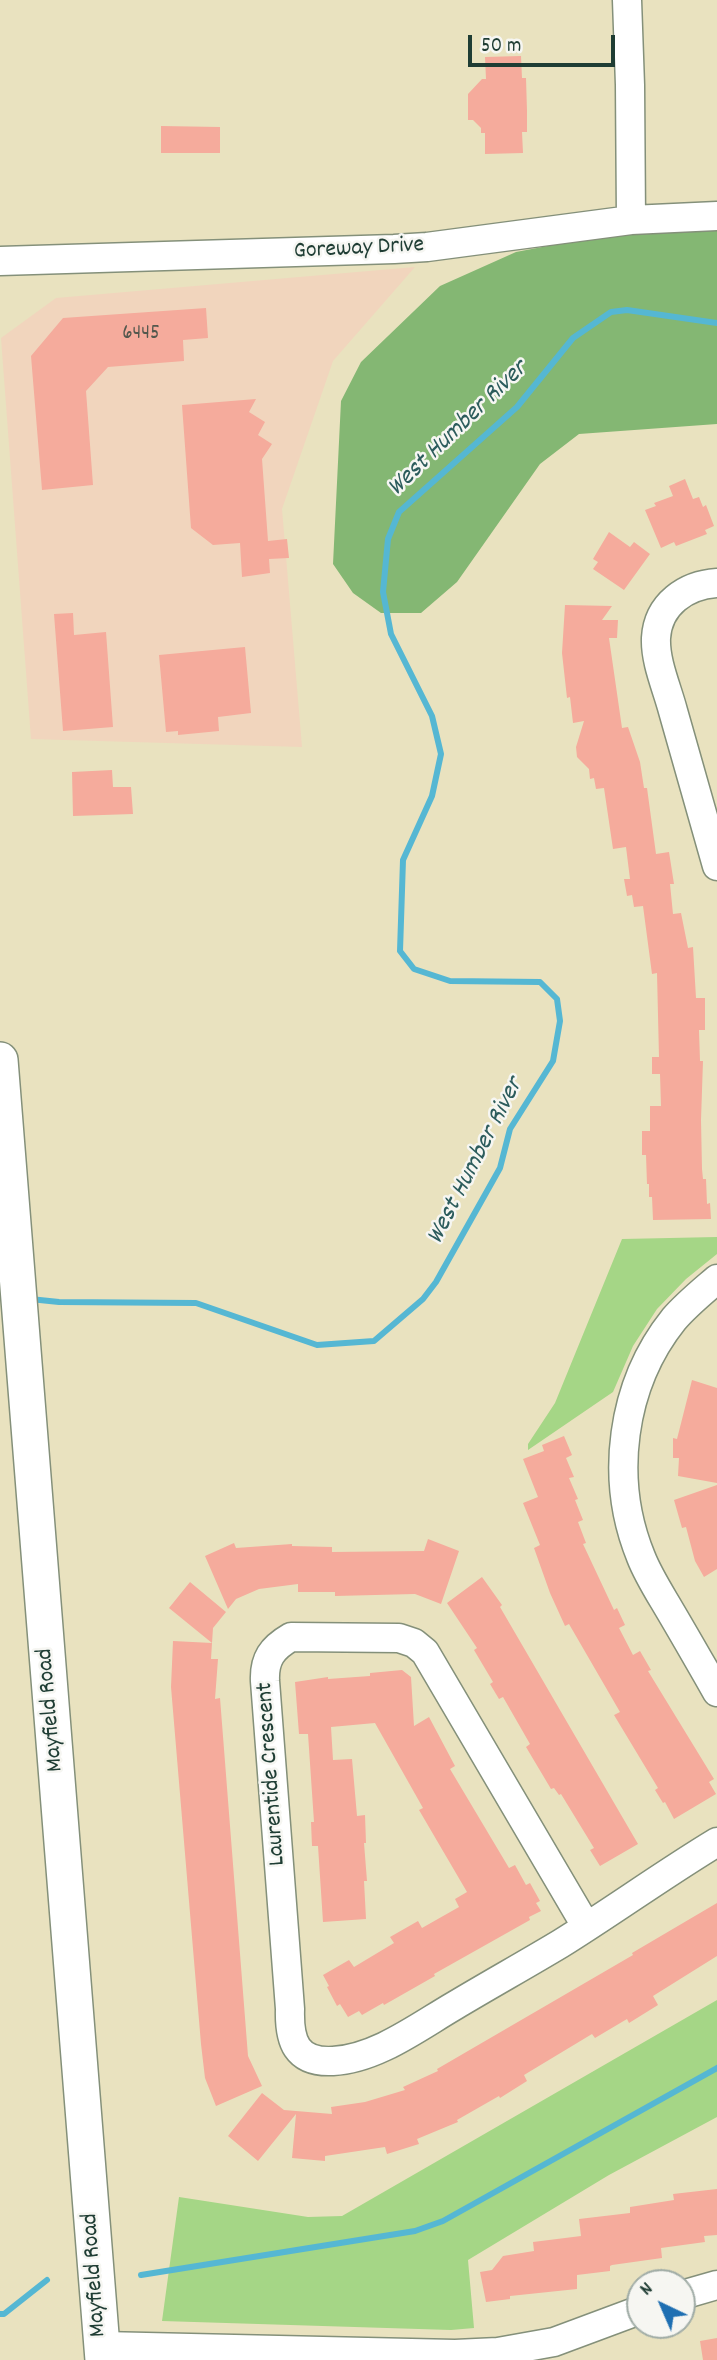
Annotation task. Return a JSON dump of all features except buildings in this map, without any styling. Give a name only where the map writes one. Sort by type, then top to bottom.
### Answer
[{"type":"main road","name":"Mayfield Road","points":[[0,1060],[102,2353]]},
{"type":"street","points":[[627,0],[631,85],[631,220]]},
{"type":"street","name":"Goreway Drive","points":[[0,261],[427,247],[631,220],[717,216]]},
{"type":"street","points":[[717,583],[695,585],[681,593],[663,612],[656,639],[662,672],[717,866]]},
{"type":"street","points":[[717,1279],[674,1320],[648,1360],[637,1383],[626,1425],[624,1461],[627,1510],[642,1560],[717,1692]]},
{"type":"street","name":"Laurentide Crescent","points":[[586,1926],[425,1652],[414,1643],[399,1637],[291,1637],[280,1643],[270,1654],[265,1665],[265,1681],[290,2009],[289,2031],[295,2045],[305,2056],[333,2061],[375,2050],[537,1957],[586,1926],[717,1842]]},
{"type":"street","points":[[696,2291],[717,2285]]},
{"type":"street","points":[[102,2353],[498,2352],[554,2342],[626,2315]]},
{"type":"shaded area","points":[[415,267],[333,361],[282,509],[302,747],[31,739],[1,338],[56,298]]},
{"type":"green space","points":[[717,231],[717,424],[579,434],[540,464],[457,582],[421,613],[381,613],[353,593],[333,564],[341,401],[361,362],[440,286],[516,252],[600,236]]},
{"type":"green space","points":[[717,1237],[717,1254],[686,1279],[657,1309],[633,1346],[613,1392],[528,1450],[528,1444],[555,1403],[622,1239]]},
{"type":"green space","points":[[717,2000],[717,2117],[609,2175],[468,2260],[474,2328],[451,2330],[162,2321],[179,2197],[308,2217],[342,2216]]},
{"type":"waterway","name":"West Humber River","points":[[30,1299],[59,1302],[196,1303],[317,1345],[374,1341],[423,1299],[436,1282],[500,1168],[510,1129],[553,1061],[560,1021],[557,999],[540,982],[450,981],[414,969],[400,951],[403,860],[432,796],[441,754],[432,716],[391,634],[383,592],[388,539],[399,512],[517,407],[573,338],[611,312],[627,310],[717,323]]},
{"type":"waterway","points":[[141,2275],[415,2231],[443,2221],[717,2068]]},
{"type":"waterway","points":[[0,2314],[4,2314],[47,2280]]}]
